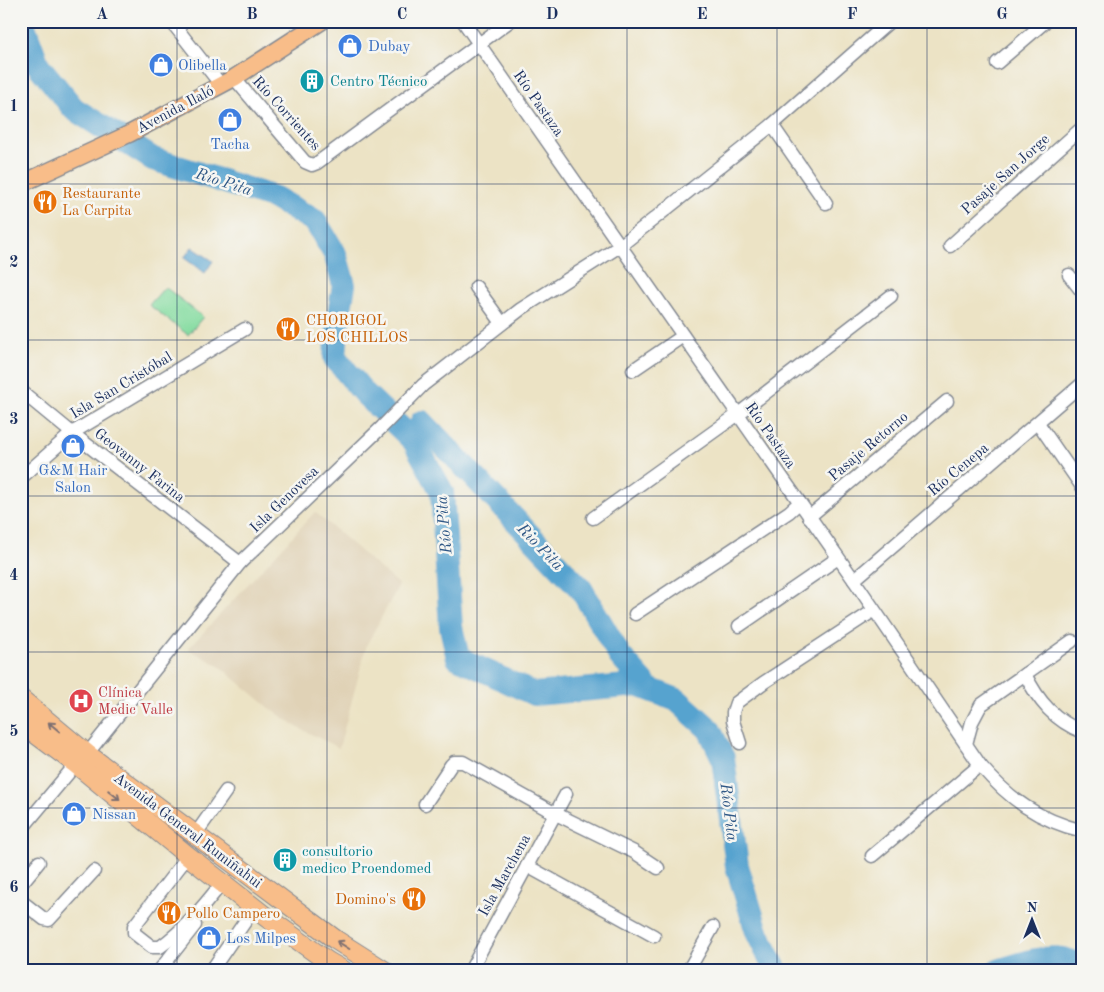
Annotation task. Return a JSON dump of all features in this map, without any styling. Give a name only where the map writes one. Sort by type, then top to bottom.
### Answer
[{"type":"highway","name":"Avenida General Rumiñahui","points":[[21,699],[82,759],[188,856],[327,961],[342,970]]},
{"type":"highway","name":"Avenida General Rumiñahui","points":[[21,723],[82,759],[195,835],[336,940],[385,971]]},
{"type":"main road","name":"Avenida Ilaló","points":[[21,184],[128,134],[228,82],[322,21]]},
{"type":"street","points":[[171,21],[228,82]]},
{"type":"street","name":"Río Pastaza","points":[[463,21],[854,580],[873,611],[980,765],[1018,803],[1042,817],[1083,831]]},
{"type":"street","name":"Río Corrientes","points":[[228,82],[305,162],[312,165],[510,21]]},
{"type":"street","name":"Isla Genovesa","points":[[21,830],[82,759],[240,563],[382,427],[423,384],[521,309],[620,246],[772,125],[890,21]]},
{"type":"street","points":[[996,63],[1046,21]]},
{"type":"street","points":[[772,125],[826,203]]},
{"type":"street","name":"Pasaje San Jorge","points":[[950,246],[1083,127]]},
{"type":"street","points":[[1069,275],[1083,293]]},
{"type":"street","points":[[476,286],[502,324]]},
{"type":"street","points":[[593,518],[737,414],[891,296]]},
{"type":"street","name":"Isla San Cristóbal","points":[[21,478],[72,433],[244,329]]},
{"type":"street","points":[[633,370],[683,336]]},
{"type":"street","name":"Río Cenepa","points":[[854,580],[1083,383]]},
{"type":"street","name":"Geovanny Farina","points":[[21,391],[72,433],[240,563]]},
{"type":"street","name":"Pasaje Retorno","points":[[809,517],[947,401]]},
{"type":"street","points":[[1038,423],[1083,488]]},
{"type":"street","points":[[635,614],[789,512],[799,503]]},
{"type":"street","points":[[739,626],[838,558]]},
{"type":"street","points":[[740,742],[733,722],[733,712],[736,703],[873,611]]},
{"type":"street","points":[[966,744],[972,722],[981,705],[1012,681],[1072,641]]},
{"type":"street","points":[[1025,674],[1031,687],[1047,709],[1069,726],[1083,732]]},
{"type":"street","points":[[425,804],[451,765],[454,762],[460,761],[556,814],[634,852],[658,868]]},
{"type":"street","points":[[872,856],[980,765]]},
{"type":"street","points":[[195,835],[226,792]]},
{"type":"street","name":"Isla Marchena","points":[[470,971],[566,794]]},
{"type":"street","points":[[188,856],[134,926],[134,933],[152,947],[160,947],[183,928],[224,884]]},
{"type":"street","points":[[21,884],[39,862]]},
{"type":"street","points":[[527,866],[654,936]]},
{"type":"street","points":[[21,901],[44,919],[49,920],[94,871]]},
{"type":"street","points":[[159,971],[218,897],[224,884]]},
{"type":"street","points":[[211,971],[255,907]]},
{"type":"street","points":[[688,971],[712,927]]},
{"type":"shaded area","points":[[315,512],[399,585],[367,644],[339,748],[297,727],[271,709],[218,665],[188,649]]},
{"type":"green space","points":[[165,287],[203,317],[188,335],[149,305]]},
{"type":"water","points":[[192,247],[213,261],[205,273],[184,258]]},
{"type":"waterway","name":"Río Pita","points":[[22,21],[38,65],[74,109],[153,159],[275,198],[315,221],[335,254],[344,285],[337,326],[335,358],[364,393],[414,441],[442,492],[451,627],[458,658],[534,694],[638,685],[677,700],[709,729],[723,758],[737,866],[757,932],[776,971]]},
{"type":"waterway","name":"Rio Pita","points":[[422,422],[581,589],[620,656],[644,683]]},
{"type":"waterway","name":"Río Pita","points":[[998,971],[1030,961],[1053,958],[1064,959],[1083,969]]},
{"type":"place","name":"Dubay","points":[[350,46]]},
{"type":"place","name":"Olibella","points":[[161,65]]},
{"type":"place","name":"Centro Técnico","points":[[312,81]]},
{"type":"place","name":"Tacha","points":[[230,120]]},
{"type":"place","name":"Restaurante La Carpita","points":[[45,202]]},
{"type":"place","name":"CHORIGOL LOS CHILLOS","points":[[288,329]]},
{"type":"place","name":"G&M Hair Salon","points":[[73,446]]},
{"type":"place","name":"Clínica Medic Valle","points":[[81,701]]},
{"type":"place","name":"Nissan","points":[[74,814]]},
{"type":"place","name":"consultorio medico Proendomed","points":[[285,860]]},
{"type":"place","name":"Domino's","points":[[414,899]]},
{"type":"place","name":"Pollo Campero","points":[[169,913]]},
{"type":"place","name":"Los Milpes","points":[[209,938]]}]
